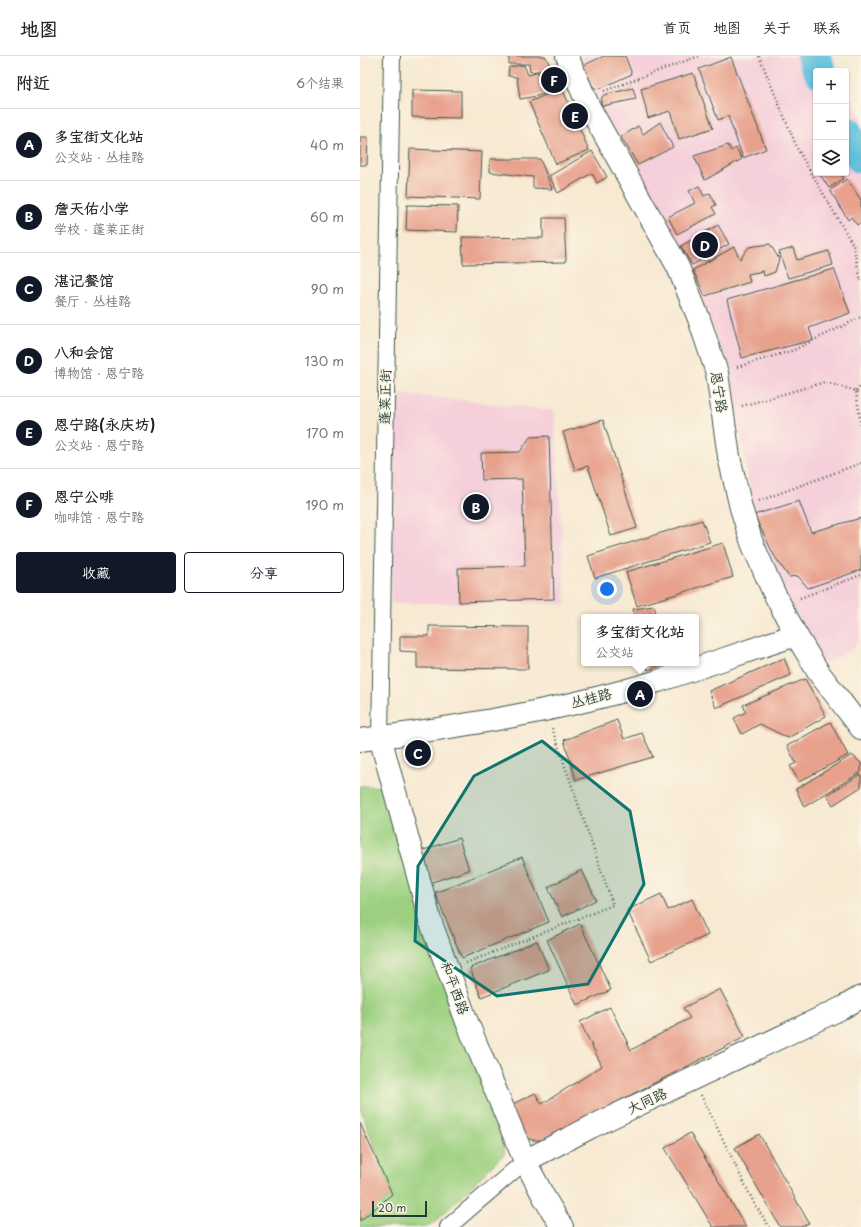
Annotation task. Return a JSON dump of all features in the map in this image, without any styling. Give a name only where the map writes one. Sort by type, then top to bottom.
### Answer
[{"type":"street","name":"蓬莱正街","points":[[370,738],[392,56]]},
{"type":"street","name":"恩宁路","points":[[567,56],[585,98],[678,267],[699,319],[717,373],[729,456],[741,508],[752,543],[780,605],[796,634],[819,673],[861,728]]},
{"type":"street","name":"丛桂路","points":[[360,748],[370,738],[514,716],[654,682],[796,634]]},
{"type":"street","name":"和平西路","points":[[370,738],[430,920],[467,1022],[525,1161],[562,1227]]},
{"type":"street","name":"大同路","points":[[448,1227],[525,1161],[591,1127],[842,1008],[861,997]]},
{"type":"path","points":[[585,98],[699,56]]},
{"type":"path","points":[[759,56],[798,150],[853,245],[861,281]]},
{"type":"path","points":[[717,373],[794,350],[861,317]]},
{"type":"path","points":[[722,412],[825,382],[856,391]]},
{"type":"path","points":[[856,391],[861,386]]},
{"type":"path","points":[[856,391],[861,425]]},
{"type":"path","points":[[741,508],[861,463]]},
{"type":"path","points":[[780,605],[861,575]]},
{"type":"path","points":[[448,970],[613,905],[545,709]]},
{"type":"path","points":[[692,1079],[754,1203],[769,1227]]},
{"type":"highlighted area","points":[[542,741],[630,811],[644,884],[588,984],[497,996],[415,941],[418,866],[474,776]]},
{"type":"shaded area","points":[[574,56],[832,56],[837,68],[813,68],[813,176],[849,176],[849,94],[861,117],[861,633],[854,648],[823,665],[772,567],[755,518],[730,377],[714,330],[683,258],[650,192],[594,103]]},
{"type":"shaded area","points":[[394,393],[554,410],[566,604],[391,603]]},
{"type":"green space","points":[[360,786],[387,787],[479,1077],[496,1120],[505,1153],[436,1221],[427,1227],[360,1227],[360,1221],[392,1194],[360,1107],[360,925],[362,924],[360,919]]},
{"type":"building","points":[[509,56],[545,56],[552,69],[530,72],[529,64],[509,64]]},
{"type":"building","points":[[604,56],[625,56],[632,74],[596,89],[587,81],[580,67]]},
{"type":"building","points":[[731,57],[766,149],[743,158],[728,116],[718,120],[699,69]]},
{"type":"building","points":[[524,65],[528,75],[554,69],[562,88],[537,96],[520,99],[517,77],[508,76],[509,67]]},
{"type":"building","points":[[693,73],[713,128],[679,139],[670,111],[648,118],[641,89]]},
{"type":"building","points":[[562,88],[589,150],[556,164],[529,102]]},
{"type":"building","points":[[633,88],[636,99],[602,106],[601,101],[604,95]]},
{"type":"building","points":[[412,90],[461,91],[461,118],[412,117]]},
{"type":"building","points":[[660,122],[673,147],[638,165],[621,137],[638,126],[643,134]]},
{"type":"building","points":[[360,137],[368,137],[367,165],[360,165]]},
{"type":"building","points":[[728,145],[731,151],[736,148],[742,159],[705,180],[694,156]]},
{"type":"building","points":[[410,149],[482,152],[480,199],[408,196]]},
{"type":"building","points":[[592,151],[607,177],[597,183],[592,173],[558,193],[549,176]]},
{"type":"building","points":[[490,159],[540,159],[552,189],[533,188],[533,177],[490,172]]},
{"type":"building","points":[[821,176],[842,176],[844,178],[829,188]]},
{"type":"building","points":[[847,179],[861,200],[861,222],[857,225],[851,217],[848,220],[830,190]]},
{"type":"building","points":[[699,186],[704,196],[710,193],[716,205],[712,207],[716,214],[677,234],[668,217],[695,203],[689,191]]},
{"type":"building","points":[[407,205],[458,206],[457,232],[406,230]]},
{"type":"building","points":[[543,218],[564,218],[566,262],[463,264],[462,237],[543,238]]},
{"type":"building","points":[[718,225],[729,244],[692,265],[681,246]]},
{"type":"building","points":[[770,244],[779,259],[775,272],[764,276],[763,271],[748,274],[750,282],[705,296],[693,270],[734,247],[740,259],[749,247]]},
{"type":"building","points":[[793,248],[797,260],[829,251],[833,265],[788,278],[779,252]]},
{"type":"building","points":[[834,269],[850,313],[809,328],[813,340],[742,358],[727,300]]},
{"type":"building","points":[[603,420],[637,528],[611,536],[588,466],[575,470],[563,432]]},
{"type":"building","points":[[549,436],[554,599],[459,602],[458,568],[525,566],[522,479],[482,480],[481,453],[520,452],[530,437]]},
{"type":"building","points":[[799,501],[811,532],[861,518],[861,570],[808,588],[798,576],[789,577],[775,557],[754,515]]},
{"type":"building","points":[[702,520],[710,542],[595,578],[588,556]]},
{"type":"building","points":[[723,543],[733,577],[637,606],[626,572]]},
{"type":"building","points":[[654,606],[656,614],[634,614],[633,609]]},
{"type":"building","points":[[429,626],[528,627],[528,669],[417,668],[417,652],[400,651],[400,636],[429,636]]},
{"type":"building","points":[[784,658],[791,675],[716,708],[709,691]]},
{"type":"building","points":[[647,666],[659,666],[648,670]]},
{"type":"building","points":[[805,679],[826,716],[788,738],[760,724],[742,734],[734,718],[746,712],[743,705]]},
{"type":"building","points":[[617,720],[624,739],[642,733],[653,757],[576,780],[564,740]]},
{"type":"building","points":[[830,722],[848,755],[799,782],[790,766],[796,763],[787,746]]},
{"type":"building","points":[[852,755],[861,763],[861,772],[804,807],[796,789]]},
{"type":"building","points":[[861,774],[861,787],[833,805],[827,795]]},
{"type":"building","points":[[459,838],[469,870],[429,883],[418,852]]},
{"type":"building","points":[[522,857],[549,922],[462,958],[435,893]]},
{"type":"building","points":[[582,870],[596,900],[562,917],[548,887]]},
{"type":"building","points":[[661,894],[668,910],[692,899],[708,935],[651,961],[627,910]]},
{"type":"building","points":[[580,924],[611,990],[577,1005],[547,940]]},
{"type":"building","points":[[537,941],[549,970],[481,997],[470,968]]},
{"type":"building","points":[[720,989],[745,1037],[542,1140],[532,1140],[523,1135],[509,1106],[535,1093],[542,1104],[602,1066],[580,1022],[610,1007],[631,1050],[690,1018],[683,1008]]},
{"type":"building","points":[[360,1123],[392,1194],[360,1221]]},
{"type":"building","points":[[690,1133],[746,1227],[713,1227],[665,1148]]},
{"type":"building","points":[[759,1134],[809,1223],[801,1227],[780,1227],[735,1148]]},
{"type":"waterway","points":[[813,56],[819,68]]},
{"type":"waterway","points":[[849,138],[861,157]]},
{"type":"place","name":"恩宁公啡","points":[[554,80]]},
{"type":"place","name":"恩宁路(永庆坊)","points":[[575,116]]},
{"type":"place","name":"八和会馆","points":[[705,245]]},
{"type":"place","name":"詹天佑小学","points":[[476,507]]},
{"type":"place","name":"多宝街文化站","points":[[640,694]]},
{"type":"place","name":"湛记餐馆","points":[[418,753]]}]
